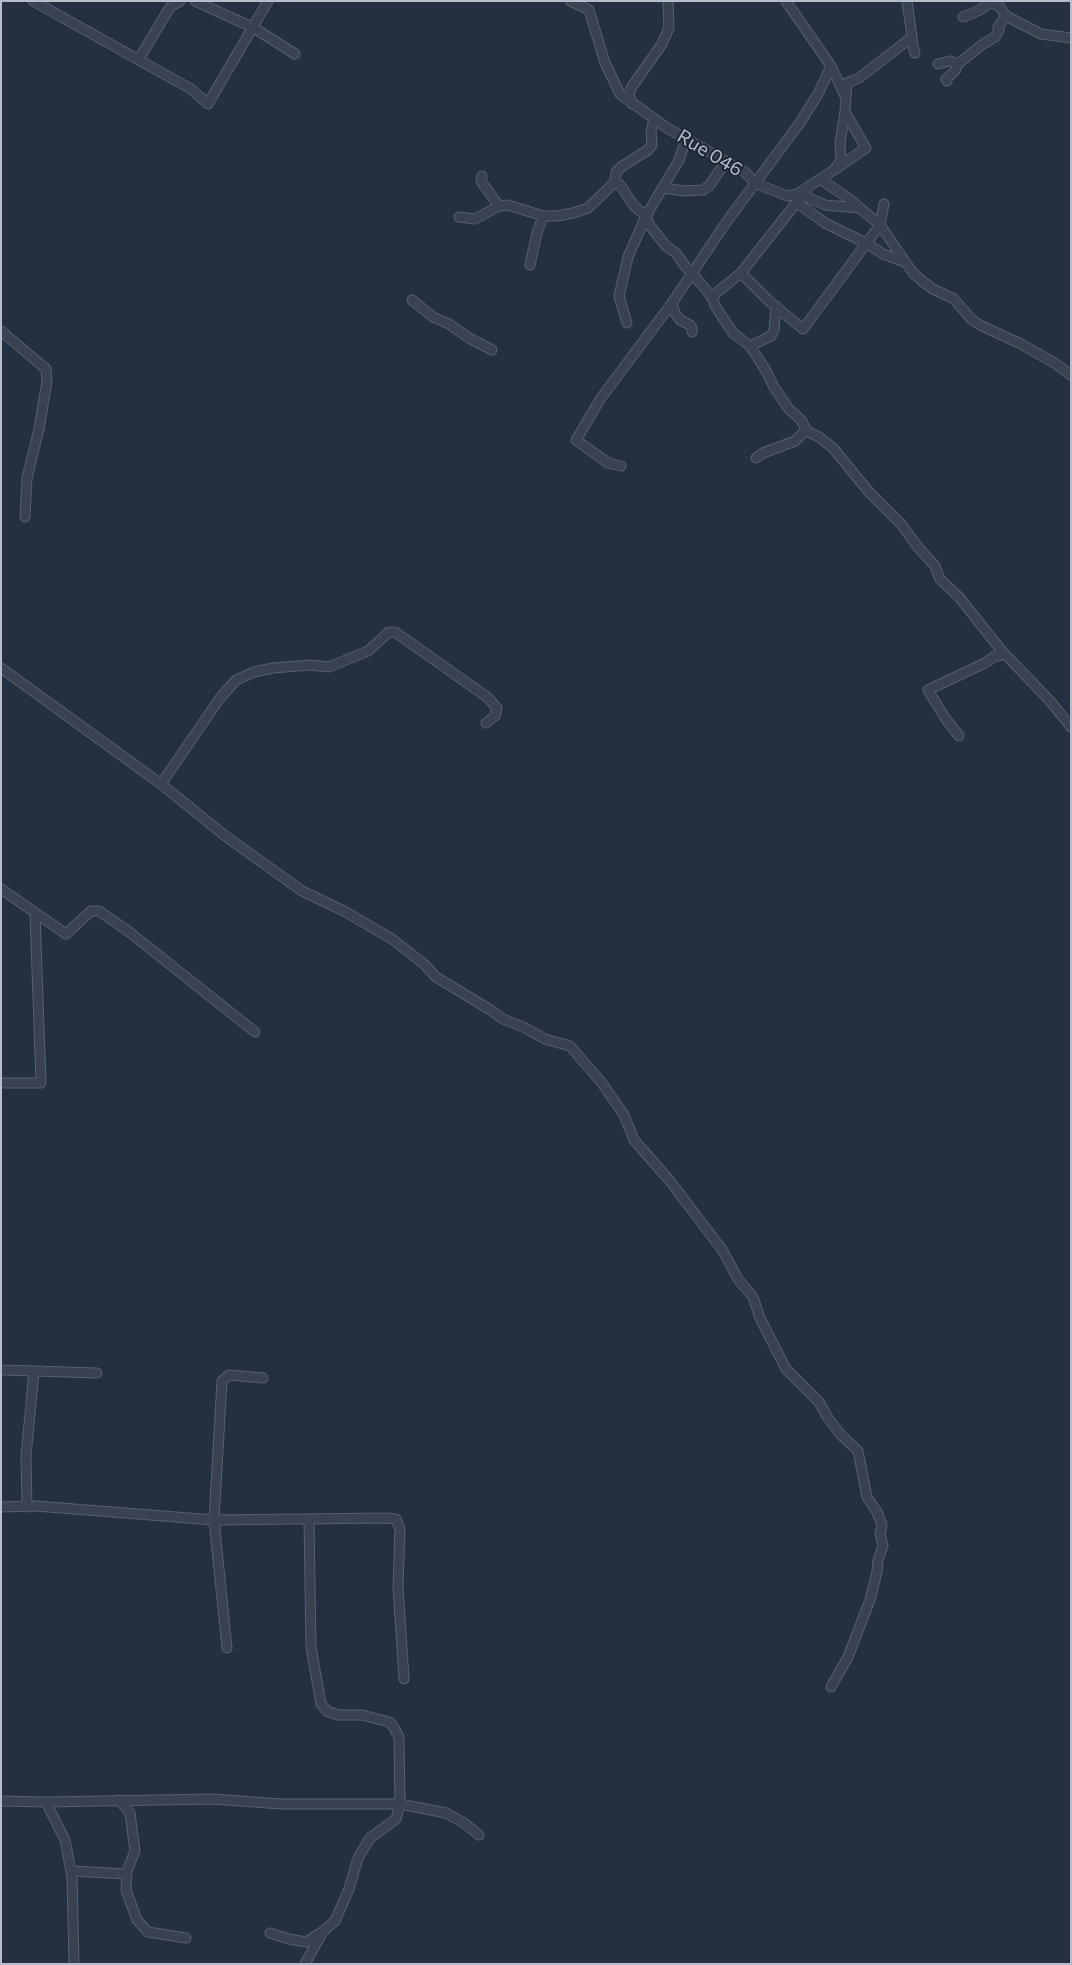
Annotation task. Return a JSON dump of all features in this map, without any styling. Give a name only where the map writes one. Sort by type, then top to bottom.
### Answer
[{"type":"street","points":[[33,1],[191,89],[208,104],[268,1]]},
{"type":"street","points":[[139,59],[170,7],[180,1]]},
{"type":"street","points":[[195,1],[254,28],[296,54]]},
{"type":"street","name":"Rue 046","points":[[570,1],[589,10],[605,63],[620,94],[654,120],[746,172],[755,183],[787,196],[797,194],[866,148],[845,111]]},
{"type":"street","points":[[632,104],[629,95],[631,88],[662,44],[669,28],[668,1]]},
{"type":"street","points":[[786,1],[831,66],[845,96]]},
{"type":"street","points":[[834,170],[840,161],[846,83],[859,78],[912,48],[907,1]]},
{"type":"street","points":[[963,17],[980,10],[991,2],[1000,7],[1006,16],[1041,34],[1071,38]]},
{"type":"street","points":[[947,81],[946,79],[955,71],[958,64],[995,37],[999,30],[998,27],[1006,16]]},
{"type":"street","points":[[938,64],[950,61],[958,64]]},
{"type":"street","points":[[622,466],[608,464],[576,440],[601,398],[672,303],[725,224],[799,124],[818,94],[831,66]]},
{"type":"street","points":[[459,217],[476,219],[499,206],[508,205],[543,216],[557,216],[579,212],[588,208],[615,182],[616,172],[621,167],[640,156],[652,145],[651,131],[654,120]]},
{"type":"street","points":[[627,323],[619,296],[628,257],[646,216],[679,160],[686,139]]},
{"type":"street","points":[[664,188],[684,191],[703,190],[728,162]]},
{"type":"street","points":[[482,176],[481,181],[499,206]]},
{"type":"street","points":[[820,179],[880,225],[921,280],[933,289],[954,299],[971,319],[1020,344],[1071,374]]},
{"type":"street","points":[[615,182],[620,185],[634,206],[646,216],[666,246],[676,253],[711,297],[733,333],[750,346],[778,394],[808,431],[833,448],[869,492],[901,524],[935,566],[940,578],[1003,652],[1051,702],[1071,727]]},
{"type":"street","points":[[711,297],[741,274],[810,185]]},
{"type":"street","points":[[801,198],[825,205],[860,208]]},
{"type":"street","points":[[801,198],[800,205],[825,223],[866,243],[883,254],[906,262]]},
{"type":"street","points":[[741,274],[804,329],[880,225],[884,204]]},
{"type":"street","points":[[530,265],[543,216]]},
{"type":"street","points":[[412,300],[433,317],[449,324],[469,338],[492,350]]},
{"type":"street","points":[[672,303],[674,314],[680,320],[690,324],[692,332]]},
{"type":"street","points":[[750,346],[771,336],[774,330],[776,306]]},
{"type":"street","points":[[1,331],[46,369],[47,381],[39,429],[26,478],[25,517]]},
{"type":"street","points":[[756,458],[762,453],[795,441],[808,431]]},
{"type":"street","points":[[161,784],[220,698],[236,680],[254,672],[273,668],[310,665],[329,667],[368,651],[389,632],[395,632],[487,697],[498,708],[495,716],[486,723]]},
{"type":"street","points":[[958,736],[928,690],[985,663],[995,656],[999,656],[1003,652]]},
{"type":"street","points":[[1,668],[161,784],[224,835],[302,890],[344,911],[392,939],[424,964],[436,977],[490,1008],[503,1019],[545,1039],[570,1046],[602,1083],[624,1115],[634,1140],[670,1181],[723,1251],[738,1279],[753,1297],[760,1318],[786,1369],[818,1402],[841,1435],[858,1451],[867,1497],[877,1512],[882,1525],[880,1534],[883,1546],[878,1560],[870,1600],[848,1657],[831,1687]]},
{"type":"street","points":[[1,890],[66,934],[91,911],[99,911],[128,931],[255,1032]]},
{"type":"street","points":[[1,1083],[41,1083],[35,914]]},
{"type":"street","points":[[1,1370],[97,1374]]},
{"type":"street","points":[[27,1507],[26,1456],[34,1372]]},
{"type":"street","points":[[227,1648],[214,1520],[222,1381],[229,1375],[263,1378]]},
{"type":"street","points":[[1,1507],[27,1507],[214,1520],[396,1519],[400,1529],[398,1587],[404,1679]]},
{"type":"street","points":[[270,1933],[306,1942],[336,1921],[363,1848],[370,1838],[396,1819],[400,1804],[399,1737],[393,1726],[389,1722],[362,1715],[338,1715],[327,1711],[321,1704],[312,1647],[309,1519]]},
{"type":"street","points":[[1,1801],[213,1799],[281,1804],[400,1804],[446,1813],[464,1823],[479,1835]]},
{"type":"street","points":[[119,1800],[130,1813],[135,1851],[127,1874],[126,1890],[137,1920],[148,1932],[186,1938]]},
{"type":"street","points":[[46,1802],[65,1840],[71,1871],[74,1964]]},
{"type":"street","points":[[71,1871],[127,1874]]},
{"type":"street","points":[[305,1964],[322,1932]]}]
